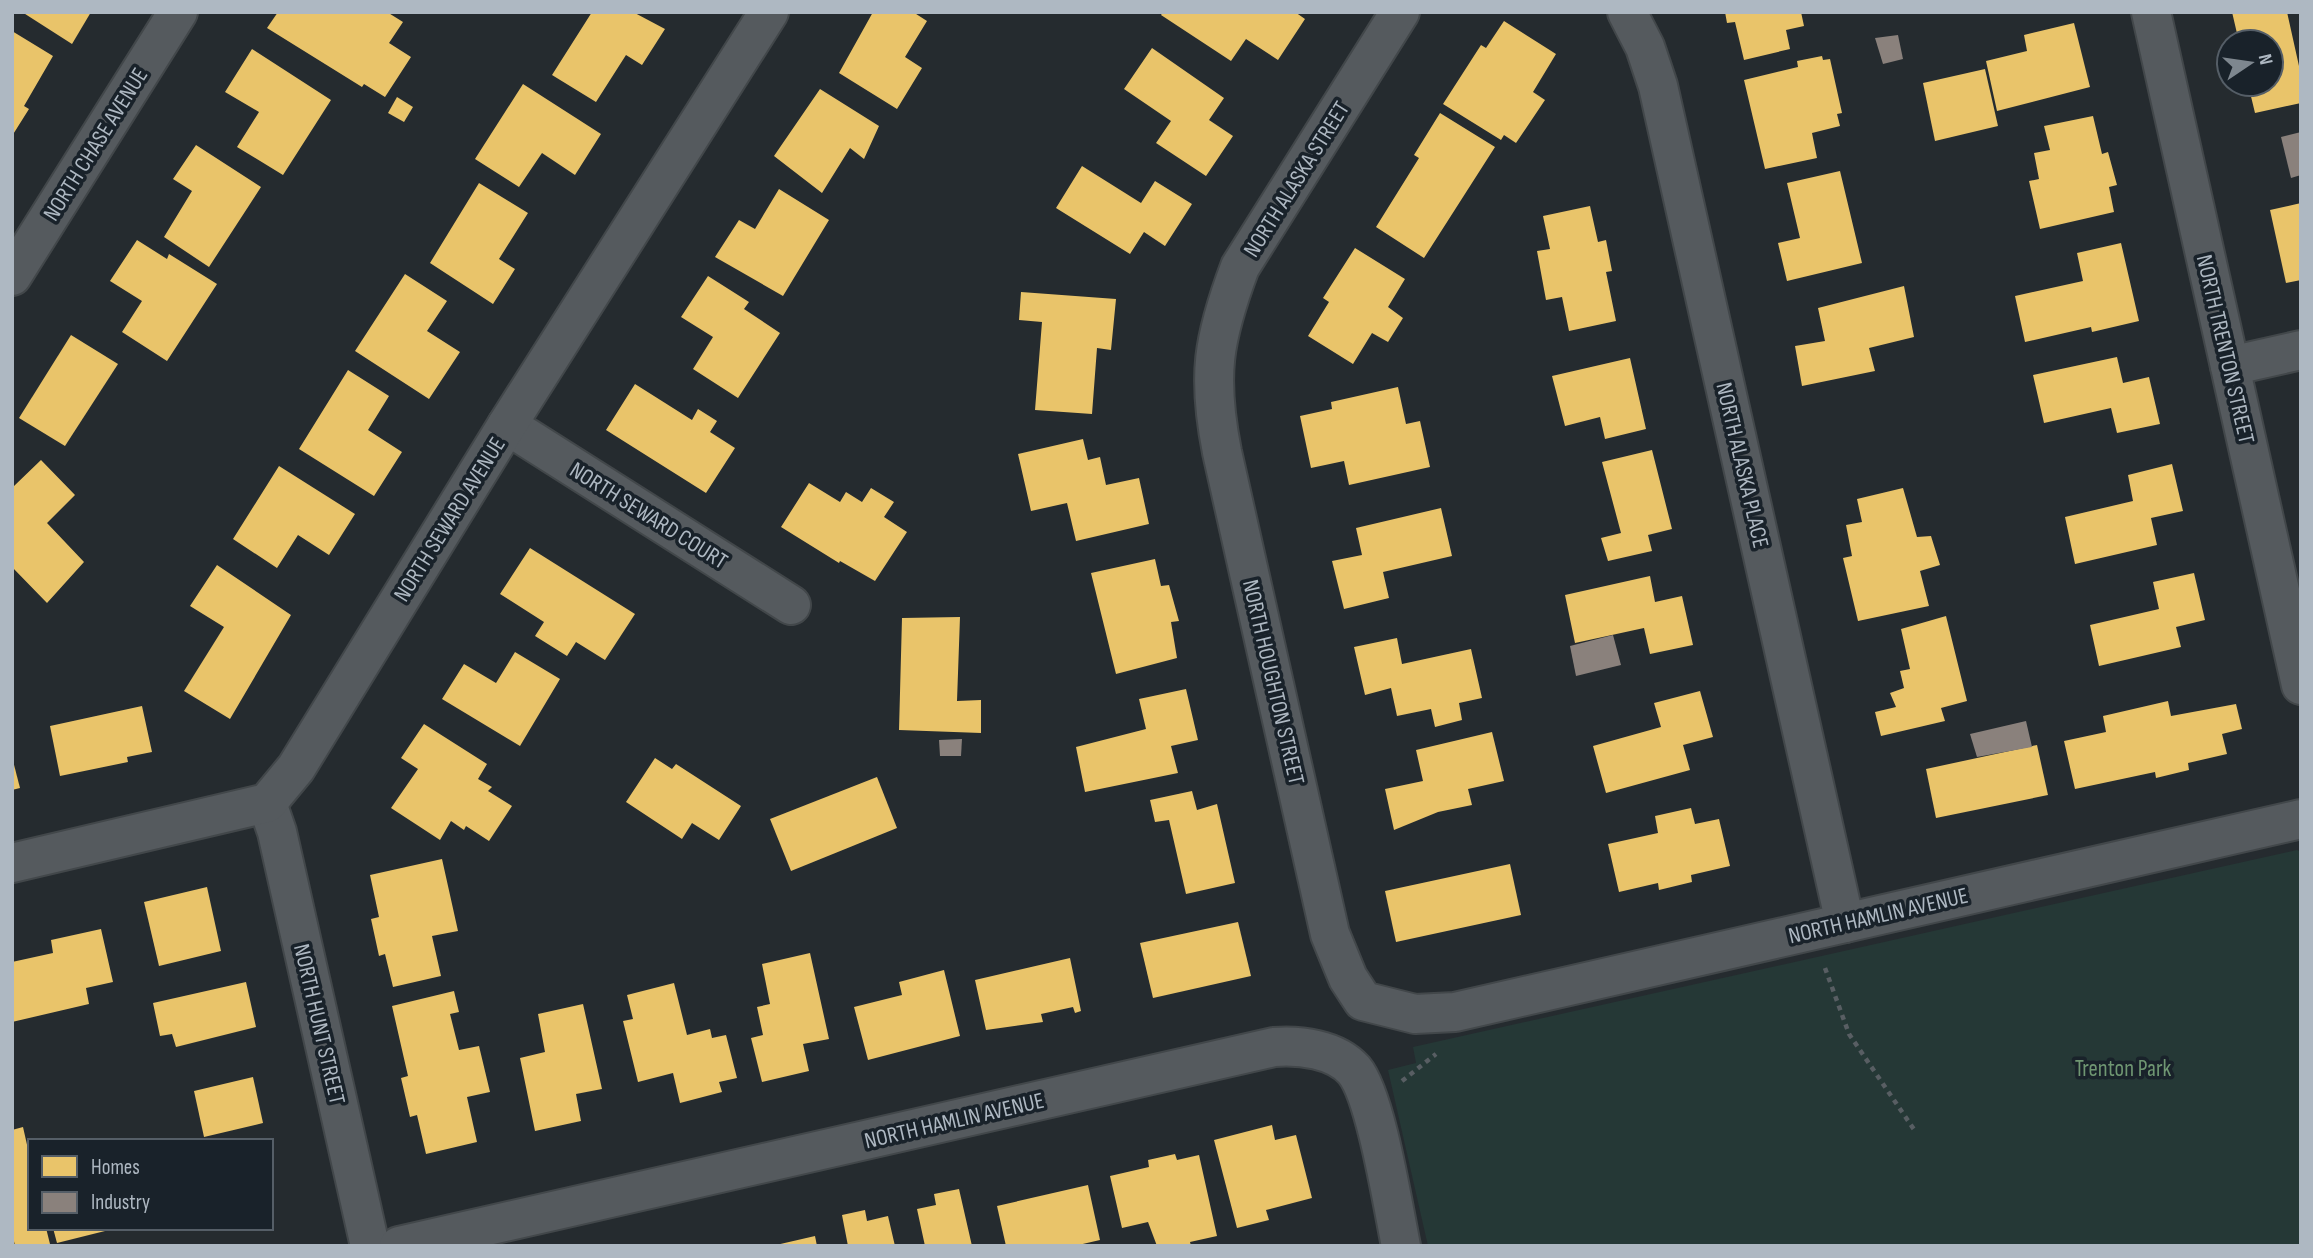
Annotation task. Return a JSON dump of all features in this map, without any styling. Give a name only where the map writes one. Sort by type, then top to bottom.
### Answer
[{"type":"street","name":"NORTH CHASE AVENUE","points":[[12,276],[178,12]]},
{"type":"street","name":"NORTH SEWARD AVENUE","points":[[267,803],[296,768],[507,425],[769,12]]},
{"type":"street","name":"NORTH ALASKA STREET","points":[[1214,355],[1223,312],[1240,267],[1400,12]]},
{"type":"street","name":"NORTH ALASKA PLACE","points":[[1627,12],[1645,47],[1658,86],[1831,926]]},
{"type":"street","name":"NORTH TRENTON STREET","points":[[2151,12],[2301,685]]},
{"type":"street","points":[[2230,366],[2301,350]]},
{"type":"street","name":"NORTH HOUGHTON STREET","points":[[1214,355],[1215,413],[1222,452],[1330,934],[1348,978],[1363,1001]]},
{"type":"street","name":"NORTH SEWARD COURT","points":[[507,425],[791,605]]},
{"type":"street","points":[[12,863],[267,803]]},
{"type":"street","name":"NORTH HUNT STREET","points":[[267,803],[277,832],[370,1246]]},
{"type":"street","name":"NORTH HAMLIN AVENUE","points":[[1363,1001],[1415,1014],[1455,1012],[2301,819]]},
{"type":"street","name":"NORTH HAMLIN AVENUE","points":[[399,1246],[1274,1047],[1301,1045],[1329,1055],[1353,1069],[1368,1094]]},
{"type":"street","points":[[1368,1094],[1401,1246]]},
{"type":"path","points":[[1831,926],[1827,978],[1849,1034],[1915,1130]]},
{"type":"path","points":[[1368,1094],[1398,1084],[1431,1061],[1441,1048],[1455,1012]]},
{"type":"green space","name":"Trenton Park","points":[[2297,850],[2301,852],[2301,1246],[1428,1246],[1388,1070],[1416,1063],[1413,1047]]},
{"type":"building: Homes","points":[[22,12],[91,12],[72,44]]},
{"type":"building: Homes","points":[[278,12],[387,12],[403,22],[389,43],[411,57],[385,97],[364,84],[362,87],[267,28]]},
{"type":"building: Homes","points":[[592,12],[633,12],[665,29],[642,65],[626,55],[596,102],[552,75]]},
{"type":"building: Homes","points":[[873,12],[913,12],[927,21],[905,57],[922,68],[897,109],[839,73]]},
{"type":"building: Homes","points":[[1163,12],[1295,12],[1305,19],[1278,60],[1246,39],[1231,61],[1161,15]]},
{"type":"building: Homes","points":[[1725,12],[1801,12],[1804,26],[1786,30],[1790,49],[1744,60],[1735,22],[1727,23]]},
{"type":"building: Homes","points":[[2232,12],[2287,12],[2301,75],[2301,103],[2255,113],[2251,98],[2285,98],[2285,28],[2236,28]]},
{"type":"building: Homes","points":[[1504,21],[1556,54],[1533,92],[1545,100],[1516,143],[1504,135],[1501,140],[1443,104],[1481,45],[1486,48]]},
{"type":"building: Homes","points":[[2074,23],[2090,87],[1997,111],[1986,61],[2027,51],[2024,35]]},
{"type":"building: Homes","points":[[12,31],[53,56],[24,106],[29,109],[12,136]]},
{"type":"building: Homes","points":[[1152,48],[1224,98],[1209,120],[1233,136],[1206,176],[1156,143],[1171,121],[1124,89]]},
{"type":"building: Homes","points":[[252,49],[331,100],[283,175],[237,147],[259,112],[225,92]]},
{"type":"building: Homes","points":[[1822,56],[1823,60],[1830,59],[1842,113],[1837,114],[1840,126],[1812,133],[1817,158],[1765,169],[1744,80],[1798,67],[1797,61]]},
{"type":"building: Homes","points":[[1985,69],[1998,126],[1935,141],[1923,83]]},
{"type":"building: Homes","points":[[523,84],[601,134],[575,175],[542,153],[519,187],[475,159]]},
{"type":"building: Homes","points":[[820,89],[879,126],[864,159],[850,148],[822,193],[774,156]]},
{"type":"building: Homes","points":[[397,97],[413,107],[404,122],[388,113]]},
{"type":"building: Homes","points":[[1440,113],[1495,147],[1424,258],[1376,227],[1419,158],[1414,155]]},
{"type":"building: Homes","points":[[2093,116],[2102,154],[2108,152],[2117,185],[2109,187],[2114,212],[2040,229],[2029,181],[2039,179],[2034,153],[2050,150],[2044,126]]},
{"type":"building: Homes","points":[[196,145],[261,187],[209,267],[164,237],[192,191],[173,179]]},
{"type":"building: Homes","points":[[1082,166],[1141,203],[1155,181],[1192,204],[1165,246],[1144,232],[1130,254],[1056,208]]},
{"type":"building: Homes","points":[[1840,171],[1862,263],[1787,281],[1778,243],[1800,238],[1787,183]]},
{"type":"building: Homes","points":[[479,183],[528,213],[499,259],[515,269],[493,304],[430,263]]},
{"type":"building: Homes","points":[[779,189],[829,220],[783,296],[715,257],[739,220],[755,229]]},
{"type":"building: Homes","points":[[2301,203],[2301,280],[2286,283],[2270,210]]},
{"type":"building: Homes","points":[[1590,206],[1598,242],[1606,240],[1612,271],[1606,272],[1616,321],[1569,331],[1562,297],[1546,300],[1537,251],[1550,249],[1543,216]]},
{"type":"building: Homes","points":[[137,240],[167,259],[169,254],[217,284],[167,361],[122,332],[142,301],[110,281]]},
{"type":"building: Homes","points":[[2121,243],[2139,321],[2092,332],[2091,327],[2025,342],[2015,296],[2083,281],[2077,253]]},
{"type":"building: Homes","points":[[1355,248],[1405,279],[1388,307],[1403,318],[1388,342],[1372,333],[1353,364],[1308,336],[1329,302],[1323,298]]},
{"type":"building: Homes","points":[[405,274],[447,301],[427,331],[460,352],[429,399],[355,351]]},
{"type":"building: Homes","points":[[708,276],[749,302],[744,309],[780,333],[738,398],[693,369],[713,337],[681,317]]},
{"type":"building: Homes","points":[[1904,286],[1914,337],[1869,348],[1875,371],[1802,386],[1795,346],[1825,341],[1818,308]]},
{"type":"building: Homes","points":[[1021,292],[1116,299],[1111,350],[1097,348],[1092,414],[1035,410],[1042,322],[1019,320]]},
{"type":"building: Homes","points":[[71,335],[118,364],[65,446],[19,418]]},
{"type":"building: Homes","points":[[2117,357],[2123,383],[2149,377],[2160,424],[2117,433],[2111,408],[2044,423],[2033,375]]},
{"type":"building: Homes","points":[[1630,358],[1646,429],[1605,439],[1600,417],[1565,426],[1552,376]]},
{"type":"building: Homes","points":[[348,370],[389,396],[368,430],[402,452],[374,496],[299,449]]},
{"type":"building: Homes","points":[[635,384],[692,420],[698,409],[717,421],[710,432],[735,448],[706,493],[606,430]]},
{"type":"building: Homes","points":[[1398,387],[1406,424],[1420,421],[1430,467],[1349,485],[1344,461],[1311,468],[1300,416],[1332,409],[1331,402]]},
{"type":"building: Homes","points":[[1083,439],[1088,460],[1100,457],[1106,485],[1139,478],[1149,524],[1076,541],[1067,503],[1031,511],[1018,454]]},
{"type":"building: Homes","points":[[1652,450],[1672,529],[1648,535],[1652,551],[1608,561],[1601,538],[1621,533],[1602,462]]},
{"type":"building: Homes","points":[[41,460],[75,495],[47,523],[84,562],[47,603],[12,567],[12,484],[14,486]]},
{"type":"building: Homes","points":[[2172,464],[2183,511],[2151,518],[2157,545],[2075,564],[2065,517],[2133,501],[2128,475]]},
{"type":"building: Homes","points":[[279,466],[355,514],[329,555],[298,535],[277,568],[233,539]]},
{"type":"building: Homes","points":[[809,483],[840,502],[846,492],[862,502],[871,488],[894,502],[884,517],[907,532],[875,581],[840,561],[839,563],[781,527]]},
{"type":"building: Homes","points":[[1903,488],[1917,537],[1931,536],[1940,565],[1920,571],[1929,606],[1858,621],[1843,558],[1852,556],[1846,525],[1862,522],[1857,499]]},
{"type":"building: Homes","points":[[1441,508],[1452,556],[1383,572],[1389,598],[1344,609],[1332,561],[1362,555],[1356,528]]},
{"type":"building: Homes","points":[[530,548],[635,614],[605,660],[576,642],[567,656],[535,636],[544,622],[500,594]]},
{"type":"building: Homes","points":[[1155,559],[1161,586],[1169,585],[1179,621],[1171,622],[1177,658],[1116,674],[1091,573]]},
{"type":"building: Homes","points":[[217,565],[291,615],[230,719],[184,691],[224,627],[190,606]]},
{"type":"building: Homes","points":[[2194,573],[2205,620],[2176,627],[2181,647],[2099,666],[2090,625],[2159,609],[2153,582]]},
{"type":"building: Homes","points":[[1650,576],[1655,602],[1682,596],[1693,645],[1650,654],[1644,628],[1575,643],[1565,595]]},
{"type":"building: Homes","points":[[1946,616],[1967,701],[1941,708],[1945,721],[1881,736],[1875,712],[1896,707],[1890,693],[1904,688],[1900,671],[1910,669],[1901,629]]},
{"type":"building: Homes","points":[[960,617],[957,701],[981,700],[981,733],[899,730],[902,618]]},
{"type":"building: Homes","points":[[1397,638],[1402,664],[1471,649],[1482,698],[1459,703],[1462,720],[1435,727],[1431,709],[1397,716],[1391,688],[1365,695],[1354,647]]},
{"type":"building: Homes","points":[[515,652],[560,679],[520,746],[442,699],[464,664],[496,683]]},
{"type":"building: Homes","points":[[1186,689],[1198,740],[1171,746],[1178,773],[1085,792],[1076,747],[1146,729],[1139,699]]},
{"type":"building: Homes","points":[[1700,691],[1713,737],[1683,745],[1690,770],[1606,793],[1593,746],[1661,727],[1654,703]]},
{"type":"building: Homes","points":[[2168,701],[2171,716],[2236,704],[2242,729],[2222,734],[2227,754],[2188,763],[2189,770],[2156,778],[2155,772],[2075,789],[2064,741],[2106,732],[2103,716]]},
{"type":"building: Homes","points":[[142,706],[152,752],[127,757],[128,762],[60,776],[50,726]]},
{"type":"building: Homes","points":[[424,724],[487,764],[478,779],[492,787],[488,791],[512,806],[489,841],[466,826],[464,830],[451,821],[440,840],[391,808],[418,769],[401,758]]},
{"type":"building: Homes","points":[[1492,732],[1504,781],[1468,789],[1472,805],[1438,812],[1394,830],[1385,789],[1423,781],[1416,750]]},
{"type":"building: Homes","points":[[2037,745],[2048,795],[1936,818],[1926,769]]},
{"type":"building: Homes","points":[[12,757],[20,788],[12,790]]},
{"type":"building: Homes","points":[[655,758],[672,769],[676,764],[741,806],[719,840],[692,823],[682,839],[626,802]]},
{"type":"building: Homes","points":[[877,777],[897,828],[791,871],[770,819]]},
{"type":"building: Homes","points":[[1192,791],[1197,810],[1217,804],[1235,883],[1186,894],[1169,820],[1155,822],[1150,800]]},
{"type":"building: Homes","points":[[1691,808],[1695,824],[1719,819],[1730,866],[1691,875],[1692,882],[1659,890],[1658,883],[1619,892],[1608,844],[1658,833],[1655,816]]},
{"type":"building: Homes","points":[[442,859],[458,931],[432,936],[441,976],[393,987],[385,954],[379,956],[371,919],[379,917],[370,875]]},
{"type":"building: Homes","points":[[1510,864],[1521,915],[1396,942],[1385,891]]},
{"type":"building: Homes","points":[[207,887],[221,951],[159,966],[144,902]]},
{"type":"building: Homes","points":[[1238,922],[1251,976],[1153,998],[1140,943]]},
{"type":"building: Homes","points":[[101,929],[113,982],[86,988],[89,1004],[12,1022],[12,962],[53,953],[51,940]]},
{"type":"building: Homes","points":[[810,953],[829,1039],[803,1044],[809,1071],[762,1082],[751,1038],[763,1035],[757,1007],[770,1004],[762,964]]},
{"type":"building: Homes","points":[[1070,958],[1081,1011],[1075,1013],[1073,1007],[1041,1014],[1043,1022],[986,1030],[975,980]]},
{"type":"building: Homes","points":[[944,970],[960,1036],[868,1060],[854,1007],[902,995],[899,982]]},
{"type":"building: Homes","points":[[246,982],[256,1027],[176,1047],[172,1034],[160,1036],[153,1003]]},
{"type":"building: Homes","points":[[674,983],[687,1035],[710,1029],[712,1038],[726,1035],[737,1078],[719,1082],[722,1092],[680,1103],[673,1073],[638,1082],[623,1021],[633,1019],[627,995]]},
{"type":"building: Homes","points":[[454,991],[459,1012],[450,1014],[459,1050],[479,1046],[490,1092],[467,1097],[477,1142],[426,1154],[417,1115],[410,1117],[401,1078],[408,1076],[392,1006]]},
{"type":"building: Homes","points":[[583,1004],[602,1089],[576,1094],[581,1121],[535,1131],[520,1058],[545,1052],[538,1014]]},
{"type":"building: Homes","points":[[253,1077],[263,1123],[204,1137],[194,1091]]},
{"type":"building: Homes","points":[[1272,1125],[1275,1140],[1296,1135],[1312,1198],[1266,1210],[1269,1220],[1237,1228],[1214,1140]]},
{"type":"building: Homes","points":[[23,1127],[28,1149],[28,1230],[46,1230],[50,1244],[15,1246],[12,1232],[12,1130]]},
{"type":"building: Homes","points":[[1175,1154],[1177,1160],[1199,1155],[1217,1236],[1190,1242],[1191,1246],[1157,1246],[1148,1222],[1122,1228],[1110,1176],[1149,1167],[1148,1160]]},
{"type":"building: Homes","points":[[1088,1185],[1100,1240],[1074,1246],[1006,1246],[997,1206]]},
{"type":"building: Homes","points":[[959,1189],[972,1246],[925,1246],[917,1209],[936,1205],[934,1194]]},
{"type":"building: Homes","points":[[865,1210],[867,1221],[888,1216],[895,1246],[848,1246],[842,1215]]},
{"type":"building: Homes","points":[[54,1230],[109,1230],[57,1243]]},
{"type":"building: Homes","points":[[815,1236],[817,1246],[776,1246],[776,1245]]},
{"type":"building: Industry","points":[[1898,35],[1903,59],[1883,64],[1875,38]]},
{"type":"building: Industry","points":[[2301,132],[2301,175],[2291,178],[2281,137]]},
{"type":"building: Industry","points":[[1613,635],[1621,665],[1576,676],[1570,646]]},
{"type":"building: Industry","points":[[2026,721],[2032,747],[1977,757],[1970,734]]},
{"type":"building: Industry","points":[[962,739],[961,756],[940,756],[939,740]]}]
